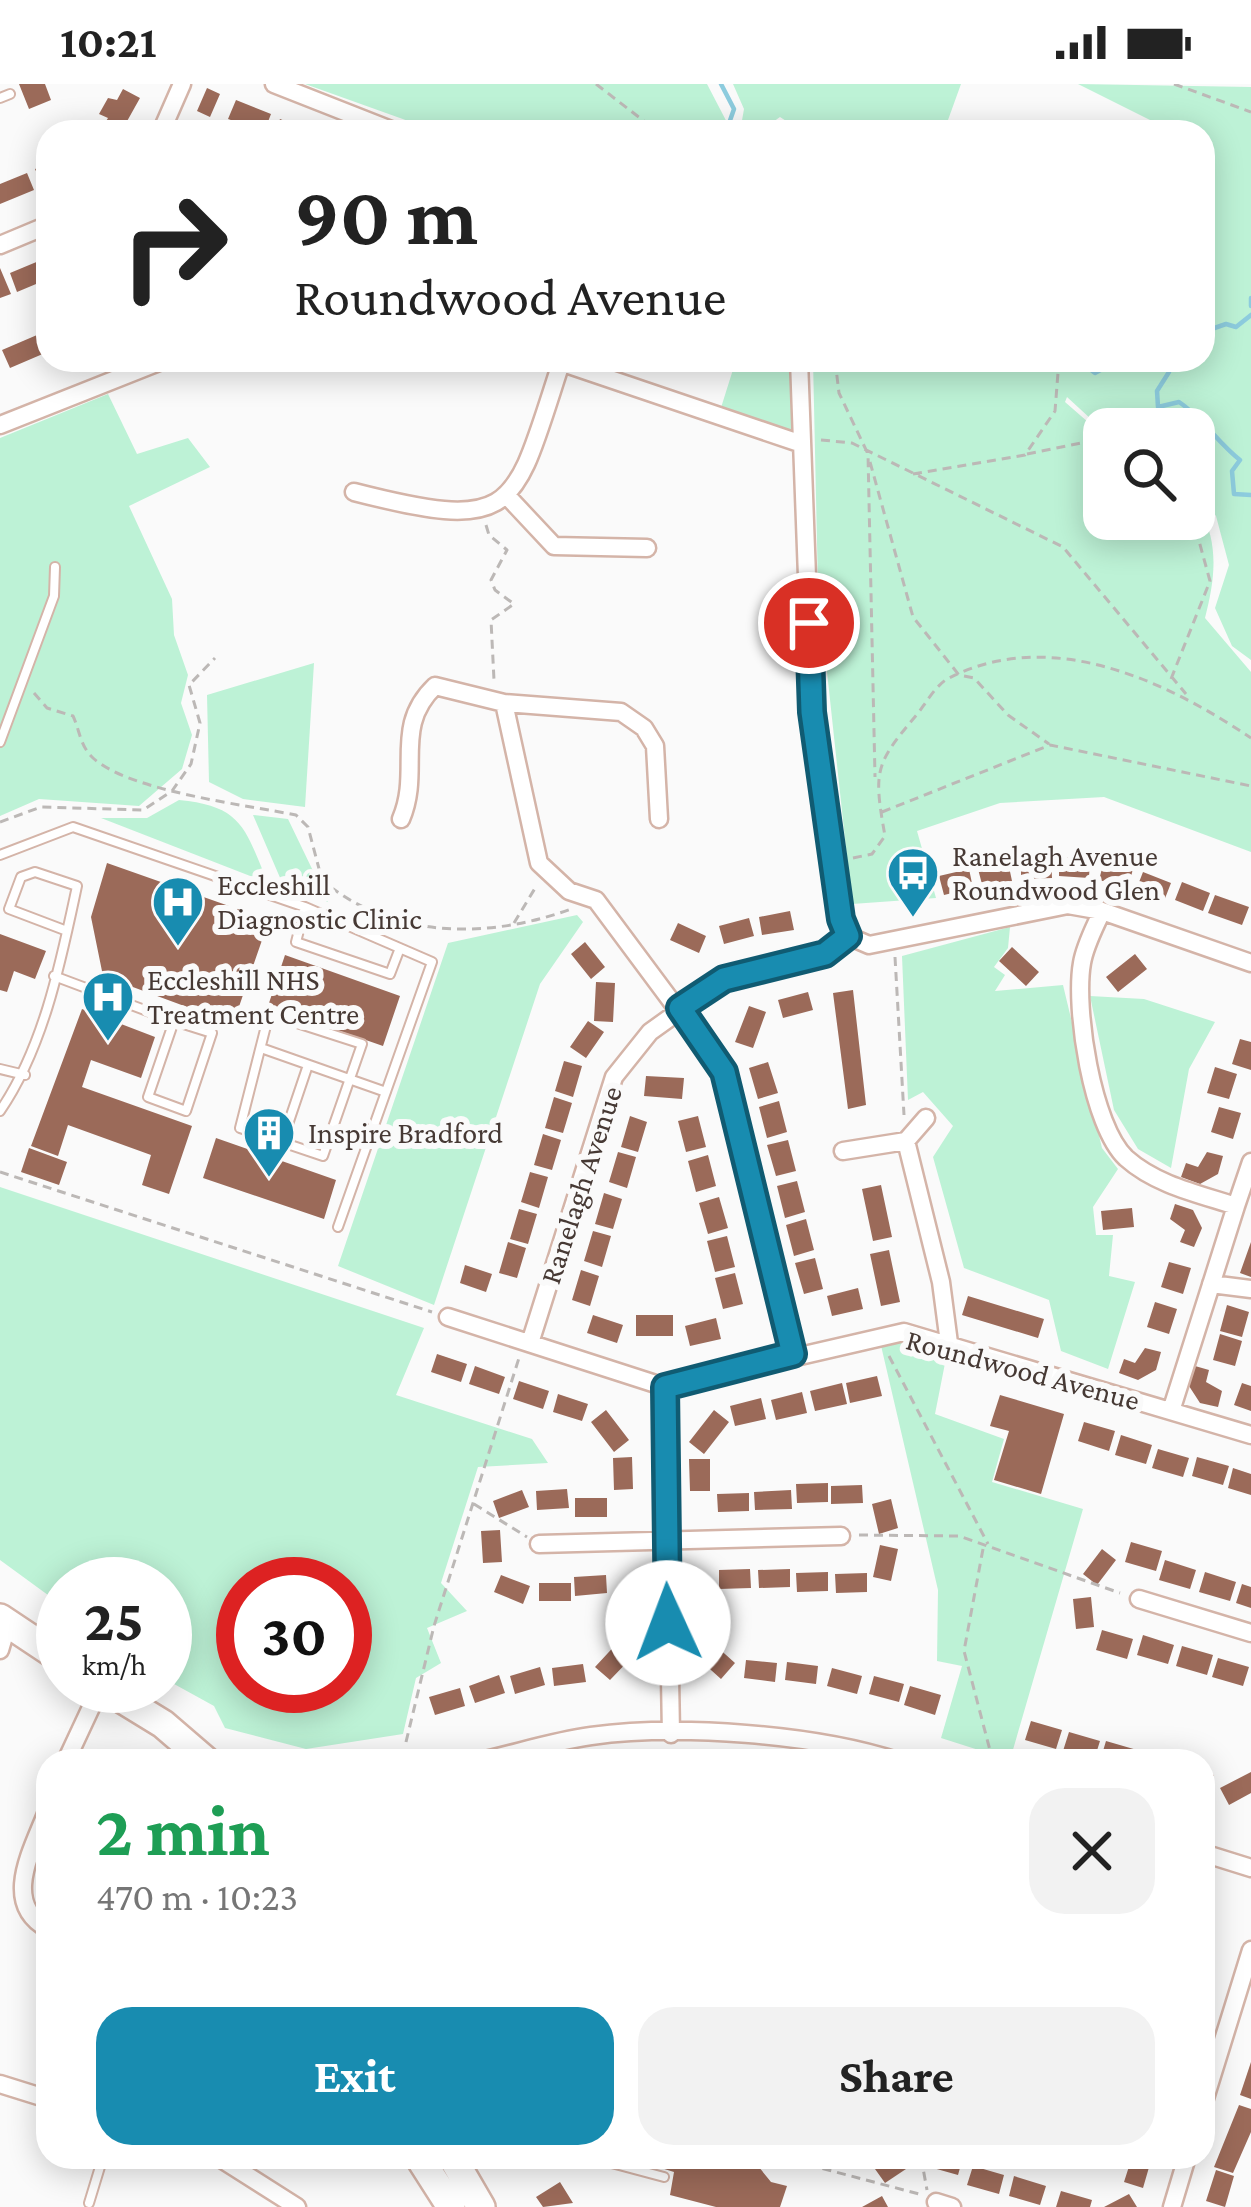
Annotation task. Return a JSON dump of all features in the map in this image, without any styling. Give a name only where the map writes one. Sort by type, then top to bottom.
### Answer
[{"type":"highway","points":[[3,1630],[36,1646]]},
{"type":"highway","points":[[145,1713],[192,1749]]},
{"type":"highway","points":[[427,2169],[451,2207]]},
{"type":"highway","points":[[459,2169],[481,2207]]},
{"type":"street","points":[[166,120],[182,84]]},
{"type":"street","points":[[274,84],[366,120]]},
{"type":"street","points":[[0,245],[36,230]]},
{"type":"street","points":[[0,425],[134,372]]},
{"type":"street","points":[[354,492],[432,512],[482,508],[508,498],[528,465],[554,372]]},
{"type":"street","points":[[588,372],[802,441]]},
{"type":"street","points":[[799,372],[812,712],[848,936],[869,945],[1068,905],[1102,910],[1251,964]]},
{"type":"street","points":[[508,498],[554,546],[647,548]]},
{"type":"street","points":[[401,819],[409,801],[416,704],[435,686],[498,702],[621,712],[644,728],[655,746],[658,819]]},
{"type":"street","points":[[498,702],[539,863],[569,891],[596,900],[724,1072],[793,1354]]},
{"type":"street","points":[[1102,910],[1082,960],[1078,1008],[1103,1118],[1124,1156],[1166,1183],[1236,1206]]},
{"type":"street","name":"Ranelagh Avenue","points":[[527,1342],[614,1077],[650,1032],[724,979],[825,954],[848,936]]},
{"type":"street","points":[[843,1150],[906,1141],[926,1118]]},
{"type":"street","points":[[906,1141],[941,1282],[949,1343]]},
{"type":"street","points":[[1171,1411],[1251,1162]]},
{"type":"street","points":[[1211,1284],[1251,1289]]},
{"type":"street","points":[[448,1318],[665,1387],[671,1734]]},
{"type":"street","name":"Roundwood Avenue","points":[[665,1387],[904,1332],[1251,1435]]},
{"type":"street","points":[[538,1544],[841,1536]]},
{"type":"street","points":[[1139,1599],[1251,1634]]},
{"type":"street","points":[[72,1749],[88,1713]]},
{"type":"street","points":[[534,1749],[591,1736],[671,1734],[838,1742],[860,1749]]},
{"type":"street","points":[[36,1841],[23,1875],[21,1901],[36,1923]]},
{"type":"street","points":[[1215,1857],[1251,1868]]},
{"type":"street","points":[[1215,2062],[1251,1950]]},
{"type":"street","points":[[0,2084],[36,2095]]},
{"type":"street","points":[[237,2169],[296,2207]]},
{"type":"street","points":[[1172,2207],[1183,2169]]},
{"type":"lane","points":[[0,742],[54,596],[55,566]]},
{"type":"lane","points":[[0,855],[73,827],[305,907],[432,962],[338,1227]]},
{"type":"lane","points":[[0,1111],[25,1076],[68,931],[77,886],[35,872],[21,877],[9,909],[68,931]]},
{"type":"lane","points":[[305,907],[296,942],[390,974],[400,948]]},
{"type":"lane","points":[[54,976],[212,1034],[186,1111],[148,1096],[174,1021]]},
{"type":"lane","points":[[268,1014],[362,1044],[350,1079],[323,1156],[240,1128],[268,1014]]},
{"type":"lane","points":[[261,1048],[386,1092]]},
{"type":"lane","points":[[282,1142],[308,1065]]},
{"type":"lane","points":[[0,1069],[25,1076]]},
{"type":"lane","points":[[89,2203],[99,2169]]},
{"type":"lane","points":[[634,2169],[664,2177]]},
{"type":"path","points":[[596,84],[642,120]]},
{"type":"path","points":[[1174,84],[1251,112]]},
{"type":"path","points":[[836,372],[839,393],[868,454],[913,617],[959,675],[974,678],[1007,715],[1051,745],[1251,786]]},
{"type":"path","points":[[1025,455],[1055,411],[1058,372]]},
{"type":"path","points":[[802,441],[852,443],[1064,547],[1187,696],[1251,738]]},
{"type":"path","points":[[911,474],[1083,443]]},
{"type":"path","points":[[833,863],[872,854],[885,836],[875,778],[868,454]]},
{"type":"path","points":[[482,508],[489,535],[507,550],[491,580],[495,590],[514,604],[491,620],[498,702]]},
{"type":"path","points":[[1171,679],[1210,580],[1199,540]]},
{"type":"path","points":[[875,778],[890,746],[946,679],[1004,660],[1068,656],[1187,696]]},
{"type":"path","points":[[0,822],[41,807],[143,810],[172,791],[191,764],[200,723],[189,685],[215,658]]},
{"type":"path","points":[[22,677],[47,708],[73,716],[82,743],[104,766],[172,791],[296,815],[308,827],[322,880],[356,902],[436,932],[513,924],[596,900]]},
{"type":"path","points":[[881,813],[1051,745]]},
{"type":"path","points":[[513,924],[537,884],[539,863]]},
{"type":"path","points":[[894,940],[906,1141]]},
{"type":"path","points":[[0,1172],[448,1318]]},
{"type":"path","points":[[879,1337],[986,1546],[964,1651],[990,1749]]},
{"type":"path","points":[[406,1742],[473,1503],[527,1342]]},
{"type":"path","points":[[473,1503],[538,1544]]},
{"type":"path","points":[[841,1536],[932,1532],[1139,1599]]},
{"type":"path","points":[[825,2169],[914,2192],[944,2205]]},
{"type":"path","points":[[922,2169],[924,2185],[944,2205]]},
{"type":"green space","points":[[305,84],[707,84],[726,120],[406,120]]},
{"type":"green space","points":[[733,84],[961,84],[948,120],[742,120],[744,109]]},
{"type":"green space","points":[[1078,84],[1251,87],[1251,660],[1232,646],[1215,608],[1229,565],[1215,515],[1215,408],[1083,408],[1083,412],[1067,397],[1065,402],[1083,418],[1083,540],[1211,540],[1212,587],[1205,618],[1251,672],[1251,852],[1104,797],[1000,803],[917,831],[936,898],[852,904],[818,588],[813,372],[1215,372],[1215,120],[1150,120]]},
{"type":"green space","points":[[732,372],[799,372],[802,444],[719,414]]},
{"type":"green space","points":[[108,394],[137,454],[188,438],[210,467],[129,506],[172,599],[174,635],[188,675],[181,703],[192,735],[182,769],[139,806],[39,799],[0,816],[0,438]]},
{"type":"green space","points":[[314,663],[305,807],[243,799],[209,782],[207,695]]},
{"type":"green space","points":[[179,800],[217,808],[239,823],[268,883],[101,818],[147,818]]},
{"type":"green space","points":[[253,815],[288,819],[328,902],[281,880]]},
{"type":"green space","points":[[577,915],[583,922],[540,984],[434,1305],[338,1266],[448,943]]},
{"type":"green space","points":[[1010,927],[1008,948],[994,967],[1005,975],[995,991],[1063,985],[1102,1148],[1118,1169],[1093,1207],[1096,1235],[1113,1235],[1109,1276],[1135,1282],[1108,1369],[1061,1351],[1049,1300],[964,1268],[933,1157],[953,1126],[923,1092],[908,1100],[902,956]]},
{"type":"green space","points":[[1090,996],[1144,999],[1215,1022],[1189,1069],[1171,1168],[1138,1149],[1114,1110]]},
{"type":"green space","points":[[0,1187],[424,1328],[396,1395],[532,1439],[548,1463],[478,1467],[441,1583],[467,1611],[427,1628],[441,1663],[416,1678],[403,1734],[306,1749],[225,1728],[218,1713],[372,1713],[372,1557],[216,1557],[216,1710],[192,1694],[192,1557],[36,1557],[36,1586],[0,1560]]},
{"type":"green space","points":[[879,1337],[949,1343],[935,1414],[1004,1439],[992,1482],[1083,1509],[1013,1749],[976,1749],[941,1738],[962,1666],[937,1661],[938,1590]]},
{"type":"building","points":[[19,84],[45,84],[51,100],[29,109]]},
{"type":"building","points":[[207,88],[220,94],[210,117],[197,111]]},
{"type":"building","points":[[123,89],[140,98],[128,120],[107,120],[99,114],[108,98],[117,100]]},
{"type":"building","points":[[236,100],[271,114],[269,120],[228,119]]},
{"type":"building","points":[[27,173],[34,190],[0,204],[0,184]]},
{"type":"building","points":[[36,262],[36,284],[17,292],[10,273]]},
{"type":"building","points":[[0,268],[11,294],[0,298]]},
{"type":"building","points":[[36,335],[36,357],[10,368],[2,350]]},
{"type":"building","points":[[1059,857],[1090,858],[1089,878],[1059,876]]},
{"type":"building","points":[[1051,858],[1052,878],[1021,879],[1021,859]]},
{"type":"building","points":[[1104,861],[1133,869],[1128,888],[1099,880]]},
{"type":"building","points":[[1008,862],[1012,881],[983,888],[978,869]]},
{"type":"building","name":"Eccleshill Diagnostic Clinic","points":[[107,863],[269,920],[233,1024],[103,976],[91,917]]},
{"type":"building","points":[[969,869],[973,888],[944,895],[939,876]]},
{"type":"building","points":[[1143,872],[1171,883],[1164,901],[1136,890]]},
{"type":"building","points":[[1182,882],[1210,893],[1203,911],[1175,900]]},
{"type":"building","points":[[1215,895],[1249,907],[1242,925],[1208,913]]},
{"type":"building","points":[[790,911],[794,930],[762,935],[759,917]]},
{"type":"building","points":[[749,918],[754,936],[724,944],[719,926]]},
{"type":"building","points":[[678,923],[706,936],[699,953],[670,940]]},
{"type":"building","points":[[0,934],[46,951],[35,979],[14,971],[7,992],[0,990]]},
{"type":"building","points":[[585,942],[605,967],[591,979],[571,954]]},
{"type":"building","points":[[1012,947],[1039,972],[1026,986],[999,961]]},
{"type":"building","points":[[1135,954],[1147,969],[1118,992],[1106,977]]},
{"type":"building","points":[[285,955],[400,996],[383,1046],[268,1006]]},
{"type":"building","points":[[596,982],[615,983],[613,1022],[594,1021]]},
{"type":"building","points":[[853,990],[866,1105],[848,1109],[833,993]]},
{"type":"building","points":[[808,992],[813,1010],[783,1018],[778,1000]]},
{"type":"building","points":[[749,1006],[766,1012],[753,1048],[735,1042]]},
{"type":"building","points":[[82,1009],[155,1037],[141,1078],[91,1060],[82,1087],[192,1126],[169,1194],[142,1185],[151,1155],[68,1125],[58,1156],[31,1146]]},
{"type":"building","points":[[588,1021],[604,1032],[586,1058],[570,1047]]},
{"type":"building","points":[[1240,1039],[1251,1042],[1251,1070],[1232,1064]]},
{"type":"building","points":[[564,1061],[582,1066],[573,1097],[555,1091]]},
{"type":"building","points":[[768,1062],[778,1093],[758,1099],[749,1068]]},
{"type":"building","points":[[1215,1067],[1237,1074],[1229,1099],[1207,1093]]},
{"type":"building","points":[[646,1076],[684,1078],[682,1099],[644,1096]]},
{"type":"building","points":[[554,1097],[572,1103],[563,1133],[545,1128]]},
{"type":"building","points":[[779,1101],[787,1132],[767,1138],[759,1107]]},
{"type":"building","points":[[1219,1107],[1241,1113],[1233,1139],[1211,1132]]},
{"type":"building","points":[[630,1116],[647,1122],[638,1152],[621,1147]]},
{"type":"building","points":[[698,1116],[706,1147],[686,1152],[678,1121]]},
{"type":"building","points":[[543,1134],[561,1140],[552,1170],[534,1165]]},
{"type":"building","name":"Inspire Bradford","points":[[216,1138],[336,1180],[324,1219],[203,1178]]},
{"type":"building","points":[[788,1140],[796,1171],[776,1176],[767,1145]]},
{"type":"building","points":[[29,1148],[67,1162],[59,1185],[21,1172]]},
{"type":"building","points":[[618,1152],[636,1157],[627,1188],[609,1182]]},
{"type":"building","points":[[1207,1152],[1223,1156],[1218,1174],[1200,1184],[1181,1177],[1186,1163],[1198,1167]]},
{"type":"building","points":[[708,1155],[716,1186],[696,1192],[688,1161]]},
{"type":"building","points":[[530,1172],[548,1177],[539,1208],[521,1202]]},
{"type":"building","points":[[797,1181],[805,1212],[785,1218],[777,1186]]},
{"type":"building","points":[[881,1185],[892,1237],[873,1241],[862,1189]]},
{"type":"building","points":[[604,1193],[622,1199],[613,1229],[595,1224]]},
{"type":"building","points":[[719,1197],[728,1228],[708,1234],[699,1203]]},
{"type":"building","points":[[1175,1204],[1193,1210],[1202,1228],[1194,1247],[1180,1242],[1185,1230],[1170,1219]]},
{"type":"building","points":[[1132,1208],[1134,1227],[1103,1230],[1101,1211]]},
{"type":"building","points":[[519,1209],[537,1214],[528,1244],[510,1239]]},
{"type":"building","points":[[806,1219],[814,1250],[794,1256],[786,1225]]},
{"type":"building","points":[[593,1231],[611,1236],[602,1267],[584,1261]]},
{"type":"building","points":[[727,1236],[735,1267],[715,1272],[707,1241]]},
{"type":"building","points":[[508,1242],[526,1248],[517,1278],[499,1273]]},
{"type":"building","points":[[1251,1242],[1251,1277],[1240,1273]]},
{"type":"building","points":[[889,1250],[900,1302],[881,1306],[870,1254]]},
{"type":"building","points":[[815,1258],[823,1289],[804,1294],[795,1263]]},
{"type":"building","points":[[1169,1262],[1191,1268],[1183,1294],[1161,1287]]},
{"type":"building","points":[[465,1265],[492,1274],[486,1292],[460,1283]]},
{"type":"building","points":[[581,1270],[599,1276],[590,1306],[572,1300]]},
{"type":"building","points":[[735,1273],[743,1304],[723,1309],[715,1278]]},
{"type":"building","points":[[858,1288],[863,1309],[832,1316],[827,1296]]},
{"type":"building","points":[[968,1296],[1044,1319],[1038,1338],[962,1315]]},
{"type":"building","points":[[1155,1302],[1177,1309],[1169,1334],[1147,1327]]},
{"type":"building","points":[[1227,1305],[1249,1312],[1242,1337],[1220,1331]]},
{"type":"building","points":[[593,1315],[623,1325],[617,1343],[587,1333]]},
{"type":"building","points":[[636,1315],[673,1315],[673,1336],[636,1336]]},
{"type":"building","points":[[716,1318],[721,1339],[690,1346],[685,1326]]},
{"type":"building","points":[[1220,1334],[1242,1341],[1235,1366],[1213,1360]]},
{"type":"building","points":[[1145,1348],[1161,1352],[1156,1370],[1138,1380],[1119,1373],[1124,1359],[1135,1363]]},
{"type":"building","points":[[437,1354],[467,1364],[461,1382],[431,1372]]},
{"type":"building","points":[[475,1366],[505,1377],[499,1394],[469,1384]]},
{"type":"building","points":[[1195,1366],[1209,1370],[1206,1382],[1222,1391],[1218,1407],[1200,1403],[1189,1386]]},
{"type":"building","points":[[877,1376],[882,1396],[850,1403],[846,1383]]},
{"type":"building","points":[[519,1381],[549,1391],[543,1409],[513,1399]]},
{"type":"building","points":[[842,1383],[847,1404],[815,1411],[810,1391]]},
{"type":"building","points":[[1242,1383],[1251,1386],[1251,1411],[1234,1405]]},
{"type":"building","points":[[802,1392],[807,1413],[776,1420],[771,1400]]},
{"type":"building","points":[[558,1394],[588,1404],[582,1421],[553,1412]]},
{"type":"building","points":[[1000,1395],[1064,1414],[1041,1494],[994,1480],[1009,1431],[990,1426]]},
{"type":"building","points":[[761,1398],[766,1419],[735,1426],[730,1406]]},
{"type":"building","points":[[606,1410],[629,1440],[614,1452],[591,1422]]},
{"type":"building","points":[[714,1410],[729,1422],[704,1454],[689,1442]]},
{"type":"building","points":[[1084,1422],[1115,1431],[1109,1451],[1078,1441]]},
{"type":"building","points":[[1121,1435],[1152,1445],[1146,1464],[1115,1455]]},
{"type":"building","points":[[1158,1449],[1189,1458],[1183,1477],[1152,1468]]},
{"type":"building","points":[[632,1457],[633,1489],[614,1490],[613,1458]]},
{"type":"building","points":[[1197,1457],[1229,1466],[1223,1485],[1192,1476]]},
{"type":"building","points":[[689,1459],[710,1459],[710,1491],[690,1491]]},
{"type":"building","points":[[1233,1468],[1251,1474],[1251,1495],[1228,1488]]},
{"type":"building","points":[[828,1483],[828,1502],[797,1503],[796,1484]]},
{"type":"building","points":[[862,1485],[863,1503],[831,1504],[831,1486]]},
{"type":"building","points":[[567,1489],[569,1508],[537,1510],[536,1491]]},
{"type":"building","points":[[522,1490],[529,1507],[499,1518],[493,1501]]},
{"type":"building","points":[[791,1490],[792,1509],[755,1510],[754,1492]]},
{"type":"building","points":[[749,1493],[749,1511],[718,1512],[717,1494]]},
{"type":"building","points":[[575,1498],[607,1498],[607,1517],[575,1517]]},
{"type":"building","points":[[891,1499],[898,1528],[879,1534],[872,1504]]},
{"type":"building","points":[[500,1530],[502,1562],[483,1563],[481,1531]]},
{"type":"building","points":[[1131,1542],[1162,1551],[1156,1571],[1125,1562]]},
{"type":"building","points":[[880,1545],[898,1549],[891,1581],[873,1577]]},
{"type":"building","points":[[1102,1549],[1116,1560],[1097,1585],[1083,1574]]},
{"type":"building","points":[[1165,1560],[1196,1570],[1190,1589],[1159,1580]]},
{"type":"building","points":[[750,1569],[751,1588],[719,1589],[719,1570]]},
{"type":"building","points":[[790,1569],[790,1587],[759,1588],[758,1570]]},
{"type":"building","points":[[828,1572],[828,1591],[797,1592],[796,1573]]},
{"type":"building","points":[[1205,1572],[1236,1582],[1230,1601],[1199,1592]]},
{"type":"building","points":[[867,1573],[867,1592],[836,1593],[835,1574]]},
{"type":"building","points":[[501,1575],[530,1586],[523,1604],[494,1592]]},
{"type":"building","points":[[606,1575],[607,1593],[575,1596],[574,1577]]},
{"type":"building","points":[[539,1583],[571,1583],[571,1601],[539,1601]]},
{"type":"building","points":[[1242,1584],[1251,1587],[1251,1608],[1236,1603]]},
{"type":"building","points":[[709,1596],[712,1628],[693,1630],[691,1598]]},
{"type":"building","points":[[1091,1597],[1094,1627],[1076,1629],[1073,1599]]},
{"type":"building","points":[[632,1599],[633,1631],[615,1632],[613,1600]]},
{"type":"building","points":[[1102,1630],[1133,1639],[1127,1659],[1096,1650]]},
{"type":"building","points":[[1143,1635],[1174,1645],[1168,1664],[1137,1655]]},
{"type":"building","points":[[706,1637],[735,1663],[721,1679],[692,1653]]},
{"type":"building","points":[[620,1640],[635,1654],[610,1680],[595,1667]]},
{"type":"building","points":[[1182,1646],[1213,1655],[1207,1675],[1176,1666]]},
{"type":"building","points":[[1218,1658],[1249,1667],[1243,1686],[1212,1677]]},
{"type":"building","points":[[746,1660],[777,1663],[775,1682],[744,1678]]},
{"type":"building","points":[[787,1662],[818,1666],[816,1684],[785,1680]]},
{"type":"building","points":[[583,1664],[586,1682],[554,1686],[552,1668]]},
{"type":"building","points":[[540,1667],[545,1685],[515,1694],[510,1676]]},
{"type":"building","points":[[832,1668],[862,1676],[857,1694],[827,1686]]},
{"type":"building","points":[[499,1675],[505,1693],[475,1703],[469,1686]]},
{"type":"building","points":[[874,1676],[904,1684],[899,1702],[869,1694]]},
{"type":"building","points":[[910,1686],[941,1695],[935,1715],[904,1705]]},
{"type":"building","points":[[460,1688],[465,1706],[435,1715],[429,1697]]},
{"type":"building","points":[[1031,1721],[1062,1730],[1056,1749],[1025,1740]]},
{"type":"building","points":[[1069,1732],[1100,1741],[1097,1749],[1064,1749]]},
{"type":"building","points":[[1106,1741],[1134,1749],[1104,1749]]},
{"type":"building","points":[[1251,1772],[1251,1793],[1229,1805],[1220,1788]]},
{"type":"building","points":[[1251,2062],[1251,2099],[1240,2095]]},
{"type":"building","points":[[1239,2105],[1251,2109],[1251,2132],[1233,2173],[1215,2165]]},
{"type":"building","points":[[664,2169],[760,2169],[771,2182],[787,2186],[780,2207],[716,2207],[670,2195],[674,2172]]},
{"type":"building","points":[[875,2169],[906,2169],[885,2183]]},
{"type":"building","points":[[972,2169],[1004,2175],[999,2194],[967,2185]]},
{"type":"building","points":[[1128,2169],[1149,2169],[1143,2188],[1124,2182]]},
{"type":"building","points":[[1216,2170],[1234,2176],[1225,2207],[1206,2201]]},
{"type":"building","points":[[1014,2176],[1046,2186],[1040,2205],[1009,2196]]},
{"type":"building","points":[[560,2182],[573,2203],[543,2207],[536,2197]]},
{"type":"building","points":[[1061,2191],[1092,2200],[1090,2207],[1056,2207]]},
{"type":"building","points":[[1129,2194],[1137,2207],[1104,2207]]},
{"type":"building","points":[[882,2196],[888,2207],[862,2207]]},
{"type":"waterway","points":[[721,84],[734,109],[730,120]]},
{"type":"waterway","points":[[1251,298],[1251,306]]},
{"type":"waterway","points":[[1215,328],[1236,327],[1251,315]]},
{"type":"waterway","points":[[1169,372],[1157,391],[1158,407],[1179,402],[1195,415],[1240,460],[1232,471],[1234,494],[1251,495]]},
{"type":"place","name":"Ranelagh Avenue Roundwood Glen","points":[[913,919]]},
{"type":"place","name":"Eccleshill Diagnostic Clinic","points":[[178,948]]},
{"type":"place","name":"Eccleshill NHS Treatment Centre","points":[[108,1043]]},
{"type":"place","name":"Inspire Bradford","points":[[269,1179]]},
{"type":"route","points":[[668,1623],[665,1387],[793,1354],[724,1072],[680,1008],[724,979],[825,954],[848,936],[841,919],[812,712],[809,623]]}]
